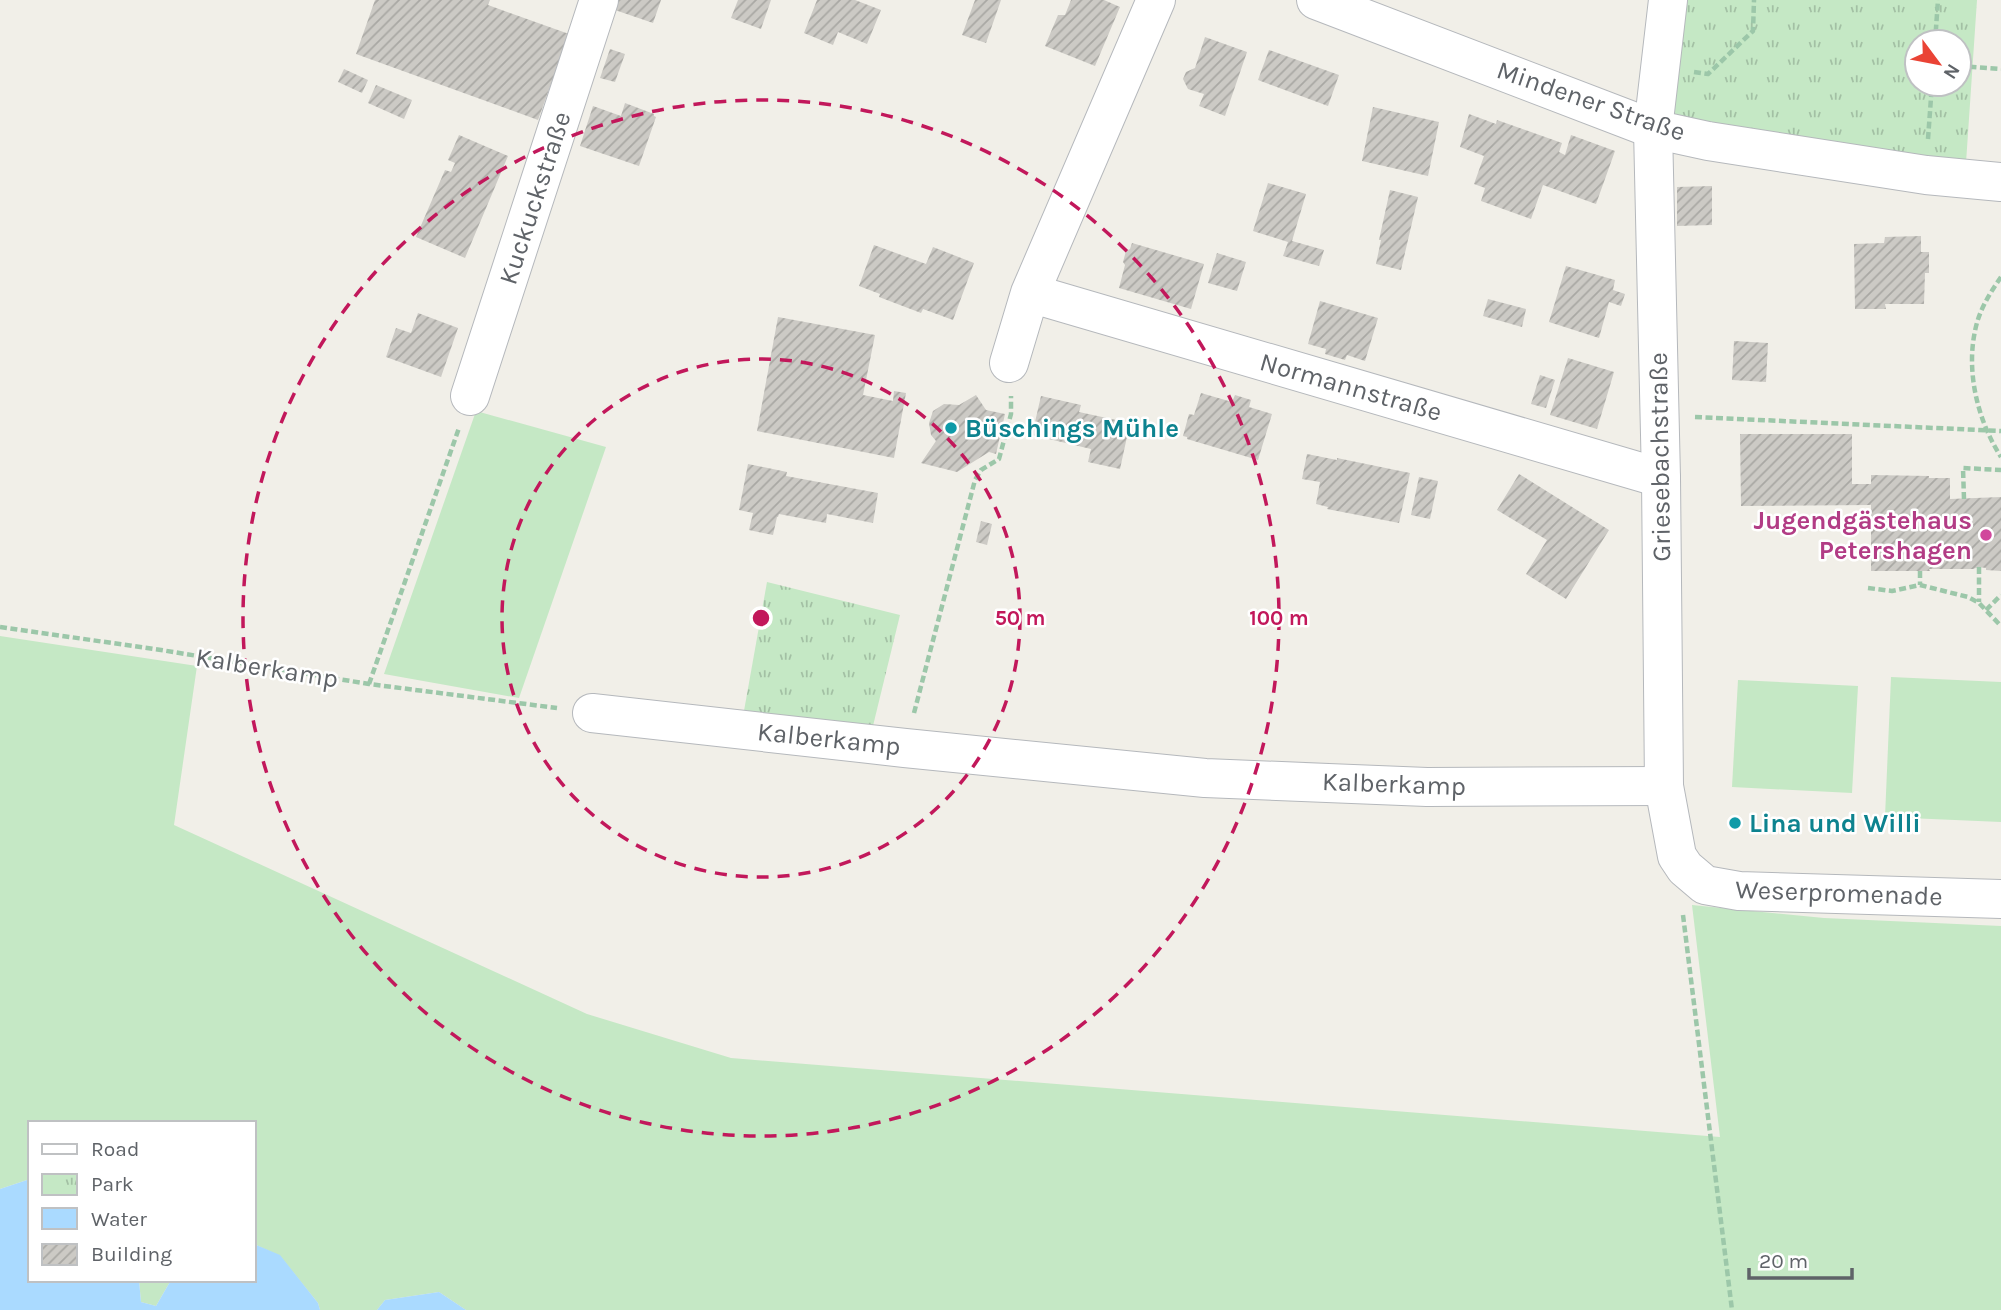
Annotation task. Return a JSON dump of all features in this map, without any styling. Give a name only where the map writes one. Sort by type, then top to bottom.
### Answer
[{"type":"street","name":"Kuckuckstraße","points":[[470,396],[599,0]]},
{"type":"street","points":[[1009,363],[1030,293],[1156,0]]},
{"type":"street","name":"Mindener Straße","points":[[1316,0],[1653,129],[1708,141],[1926,175],[2001,182]]},
{"type":"street","name":"Griesebachstraße","points":[[1664,786],[1661,478],[1653,129],[1668,0]]},
{"type":"street","name":"Normannstraße","points":[[1040,296],[1661,478]]},
{"type":"street","name":"Kalberkamp","points":[[592,713],[1205,778],[1427,787],[1664,786]]},
{"type":"street","points":[[1664,786],[1677,856],[1685,868]]},
{"type":"street","name":"Weserpromenade","points":[[1685,868],[1705,884],[1740,891],[2001,899]]},
{"type":"path","points":[[1660,65],[1708,74],[1753,31],[1754,0]]},
{"type":"path","points":[[1936,28],[1938,0]]},
{"type":"path","points":[[1973,67],[2001,69]]},
{"type":"path","points":[[1926,175],[1931,98]]},
{"type":"path","points":[[2001,276],[1985,302],[1975,331],[1972,362],[1975,395],[1987,431],[2001,457]]},
{"type":"path","points":[[905,748],[975,480],[981,471],[999,459],[1011,414],[1013,377],[1009,363]]},
{"type":"path","points":[[369,684],[470,396]]},
{"type":"path","points":[[1659,415],[2001,431]]},
{"type":"path","points":[[1964,499],[1963,468],[2001,470]]},
{"type":"path","points":[[1979,567],[1979,603]]},
{"type":"path","points":[[1920,571],[1920,585]]},
{"type":"path","points":[[1868,588],[1892,591],[1920,585],[1968,597],[1979,603],[2001,626]]},
{"type":"path","points":[[1986,610],[2001,595]]},
{"type":"path","name":"Kalberkamp","points":[[0,627],[369,684],[592,713]]},
{"type":"path","points":[[1685,868],[1680,888],[1732,1310]]},
{"type":"green space","points":[[1682,0],[1977,0],[1973,59],[1973,28],[1903,28],[1903,98],[1970,98],[1966,163],[1670,123]]},
{"type":"green space","points":[[476,411],[606,447],[519,698],[384,674]]},
{"type":"green space","points":[[767,582],[900,615],[871,734],[742,722]]},
{"type":"green space","points":[[0,636],[197,666],[174,825],[587,1014],[731,1058],[1720,1137],[1692,905],[1824,918],[2001,926],[2001,1310],[466,1310],[439,1292],[385,1300],[377,1310],[320,1310],[318,1303],[280,1256],[256,1245],[256,1121],[28,1121],[28,1180],[0,1189]]},
{"type":"green space","points":[[1891,677],[2001,682],[2001,822],[1885,817]]},
{"type":"green space","points":[[1738,680],[1858,686],[1852,793],[1732,787]]},
{"type":"green space","points":[[139,1282],[170,1282],[156,1306],[141,1302]]},
{"type":"water","points":[[28,1180],[28,1282],[139,1282],[141,1302],[156,1306],[170,1282],[256,1282],[256,1245],[280,1255],[318,1303],[320,1310],[0,1310],[0,1189]]},
{"type":"water","points":[[439,1292],[466,1310],[377,1310],[385,1300]]},
{"type":"building","points":[[375,0],[490,0],[488,5],[569,34],[538,120],[356,54]]},
{"type":"building","points":[[615,0],[661,0],[653,23],[612,9]]},
{"type":"building","points":[[738,0],[771,0],[761,29],[731,18]]},
{"type":"building","points":[[817,0],[855,0],[881,10],[867,44],[838,32],[833,45],[804,33]]},
{"type":"building","points":[[975,0],[1001,0],[986,43],[962,35]]},
{"type":"building","points":[[1071,0],[1104,0],[1120,7],[1095,66],[1045,46],[1058,15],[1065,15]]},
{"type":"building","points":[[1205,37],[1247,52],[1225,116],[1199,106],[1204,94],[1188,89],[1183,79],[1186,72],[1195,68]]},
{"type":"building","points":[[610,49],[625,54],[615,82],[600,78]]},
{"type":"building","points":[[1269,50],[1339,75],[1328,106],[1258,80]]},
{"type":"building","points":[[344,69],[368,80],[362,93],[338,82]]},
{"type":"building","points":[[376,85],[412,100],[404,119],[368,103]]},
{"type":"building","points":[[625,103],[656,117],[639,166],[580,146],[593,106],[621,116]]},
{"type":"building","points":[[1373,107],[1439,122],[1428,176],[1362,161]]},
{"type":"building","points":[[1469,114],[1496,124],[1497,120],[1562,143],[1559,152],[1565,155],[1571,135],[1615,151],[1596,204],[1543,185],[1531,219],[1481,201],[1485,188],[1474,184],[1484,156],[1460,147]]},
{"type":"building","points":[[459,135],[508,156],[465,258],[416,237],[445,170],[451,172],[455,163],[448,160]]},
{"type":"building","points":[[1268,183],[1306,194],[1292,241],[1324,250],[1319,266],[1283,256],[1288,242],[1253,231]]},
{"type":"building","points":[[1712,186],[1712,225],[1677,226],[1677,187]]},
{"type":"building","points":[[1390,190],[1418,197],[1401,270],[1376,264]]},
{"type":"building","points":[[1921,236],[1921,252],[1929,252],[1924,304],[1885,304],[1886,309],[1855,309],[1854,244],[1884,243],[1885,237]]},
{"type":"building","points":[[1132,243],[1204,264],[1191,309],[1119,288],[1126,251]]},
{"type":"building","points":[[874,245],[926,264],[933,247],[974,263],[953,320],[923,309],[921,313],[859,286]]},
{"type":"building","points":[[1217,253],[1246,262],[1237,291],[1208,283]]},
{"type":"building","points":[[1566,266],[1615,280],[1613,290],[1625,294],[1621,306],[1609,302],[1599,338],[1549,322]]},
{"type":"building","points":[[1488,299],[1526,309],[1522,327],[1483,316]]},
{"type":"building","points":[[1320,301],[1378,318],[1365,361],[1347,355],[1345,360],[1325,354],[1326,349],[1308,344]]},
{"type":"building","points":[[418,313],[458,328],[441,377],[386,357],[396,328],[411,333]]},
{"type":"building","points":[[778,317],[875,335],[863,395],[893,401],[894,391],[906,393],[894,458],[757,431]]},
{"type":"building","points":[[1734,341],[1768,343],[1766,382],[1732,380]]},
{"type":"building","points":[[1568,358],[1614,372],[1597,429],[1550,415]]},
{"type":"building","points":[[1540,375],[1555,380],[1546,408],[1531,404]]},
{"type":"building","points":[[1201,393],[1232,402],[1235,395],[1251,400],[1249,407],[1272,414],[1258,460],[1183,436],[1189,414],[1194,415]]},
{"type":"building","points":[[976,395],[986,410],[1005,414],[996,454],[989,452],[957,472],[921,463],[936,441],[931,435],[929,423],[933,411],[944,404],[959,405]]},
{"type":"building","points":[[1041,396],[1081,405],[1079,412],[1130,423],[1120,469],[1088,462],[1091,449],[1032,435]]},
{"type":"building","points":[[1740,434],[1852,434],[1852,484],[1871,484],[1871,475],[1929,476],[1950,478],[1950,499],[2001,497],[2001,571],[1979,567],[1929,569],[1930,571],[1871,571],[1871,505],[1741,506]]},
{"type":"building","points":[[1307,454],[1410,473],[1399,523],[1327,509],[1328,507],[1316,504],[1320,482],[1302,479]]},
{"type":"building","points":[[748,464],[787,472],[786,476],[878,493],[873,523],[827,514],[826,523],[779,514],[773,535],[749,530],[753,513],[739,510]]},
{"type":"building","points":[[1519,474],[1609,530],[1566,599],[1526,574],[1547,540],[1497,510]]},
{"type":"building","points":[[1419,477],[1438,481],[1430,519],[1411,515]]},
{"type":"building","points":[[981,521],[992,524],[987,545],[976,542]]},
{"type":"place","name":"Büschings Mühle","points":[[951,428]]},
{"type":"place","name":"Jugendgästehaus Petershagen","points":[[1986,535]]},
{"type":"place","name":"Lina und Willi","points":[[1735,823]]}]
